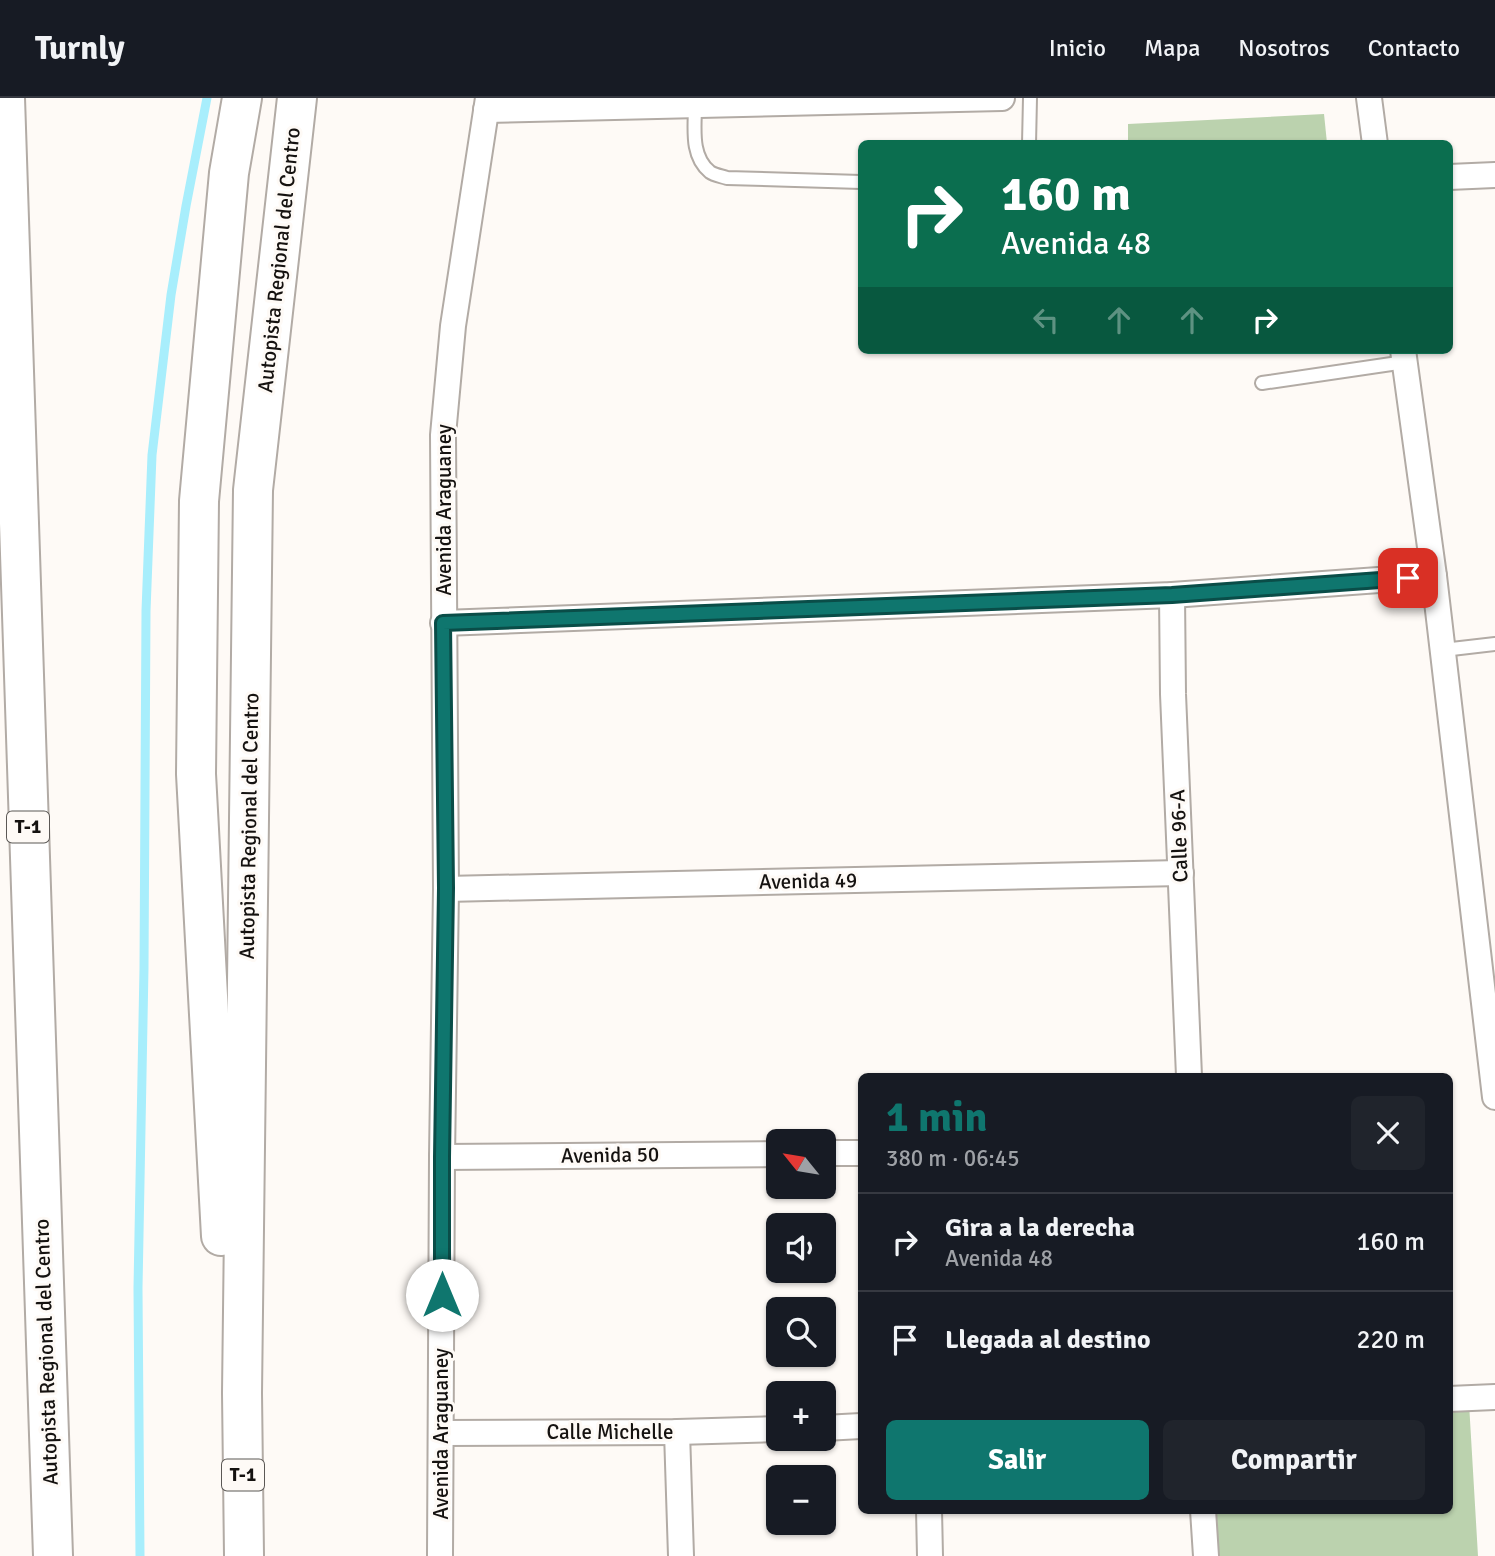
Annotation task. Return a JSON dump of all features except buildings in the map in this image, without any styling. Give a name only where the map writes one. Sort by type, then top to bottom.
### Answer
[{"type":"highway","name":"Autopista Regional del Centro","points":[[5,98],[53,1556]]},
{"type":"highway","points":[[242,98],[229,173],[199,501],[196,774],[224,1294],[242,1393]]},
{"type":"highway","name":"Autopista Regional del Centro","points":[[244,1556],[242,1393],[253,490],[297,98]]},
{"type":"highway","points":[[0,802],[37,1092]]},
{"type":"street","points":[[487,104],[695,105],[1002,98]]},
{"type":"street","points":[[1369,98],[1374,140]]},
{"type":"street","name":"Avenida Araguaney","points":[[440,1556],[442,1157],[456,888],[443,623],[443,435],[453,326],[487,104]]},
{"type":"street","points":[[1453,177],[1495,175]]},
{"type":"street","points":[[1404,356],[1443,649],[1495,1097]]},
{"type":"street","points":[[443,623],[1172,595],[1434,576]]},
{"type":"street","name":"Calle 96-A","points":[[1172,595],[1173,694],[1189,1073]]},
{"type":"street","name":"Avenida 49","points":[[456,888],[1181,873]]},
{"type":"street","points":[[836,1153],[858,1153]]},
{"type":"street","name":"Avenida 50","points":[[442,1157],[766,1154]]},
{"type":"street","points":[[1453,1399],[1495,1396]]},
{"type":"street","points":[[836,1427],[858,1426]]},
{"type":"street","name":"Calle Michelle","points":[[442,1433],[766,1429]]},
{"type":"street","points":[[677,1432],[681,1556]]},
{"type":"street","points":[[929,1514],[930,1556]]},
{"type":"street","points":[[1203,1514],[1206,1556]]},
{"type":"lane","points":[[1030,98],[1030,140]]},
{"type":"lane","points":[[695,105],[695,144],[701,160],[711,173],[727,178],[858,182]]},
{"type":"lane","points":[[1262,383],[1404,356]]},
{"type":"lane","points":[[1443,649],[1495,644]]},
{"type":"green space","points":[[1324,114],[1327,140],[1128,140],[1128,124]]},
{"type":"green space","points":[[1469,1403],[1478,1556],[1212,1556],[1210,1514],[1453,1514],[1453,1404]]},
{"type":"waterway","points":[[140,1556],[138,1288],[144,968],[146,611],[152,455],[171,295],[207,98]]},
{"type":"route","points":[[442,1295],[446,888],[443,623],[1172,595],[1408,578]]}]
